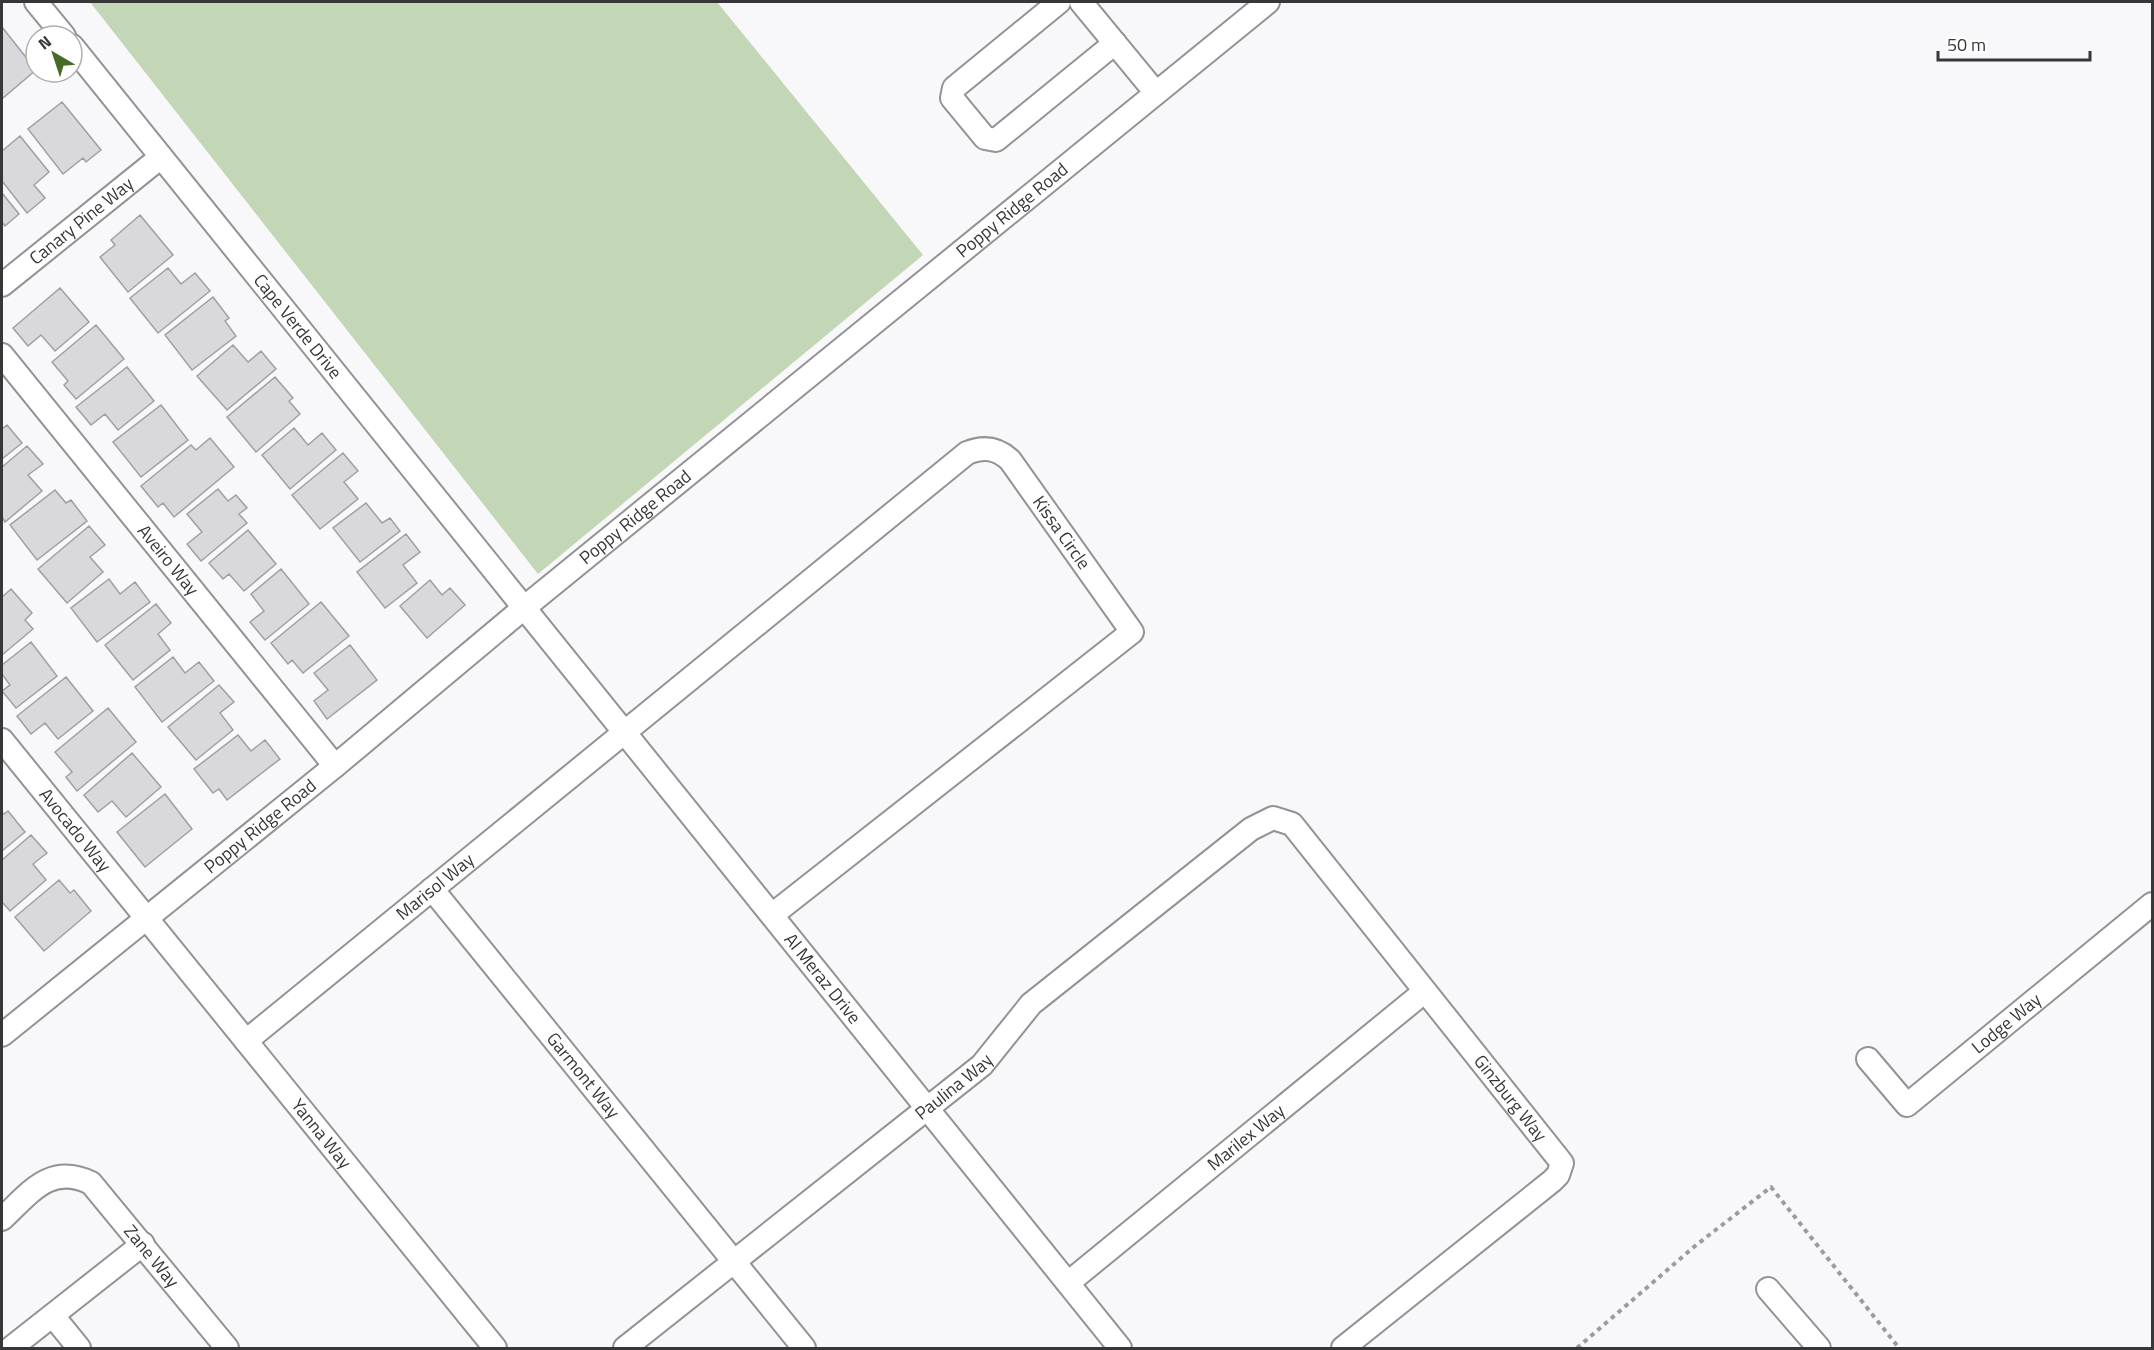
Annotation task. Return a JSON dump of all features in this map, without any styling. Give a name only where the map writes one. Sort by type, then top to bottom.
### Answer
[{"type":"street","points":[[36,2],[54,24]]},
{"type":"street","points":[[1059,2],[954,87],[952,98],[985,138],[996,140],[1114,43]]},
{"type":"street","points":[[1081,2],[1156,93]]},
{"type":"street","name":"Poppy Ridge Road","points":[[2,1035],[335,766],[525,607],[1268,2]]},
{"type":"street","name":"Cape Verde Drive","points":[[84,61],[525,607]]},
{"type":"street","name":"Canary Pine Way","points":[[2,285],[161,157]]},
{"type":"street","name":"Aveiro Way","points":[[2,355],[335,766]]},
{"type":"street","name":"Kissa Circle","points":[[626,731],[967,453],[986,448],[995,450],[1010,460],[1132,632],[772,915]]},
{"type":"street","name":"Al Meraz Drive","points":[[525,607],[1120,1348]]},
{"type":"street","name":"Marisol Way","points":[[246,1041],[626,731]]},
{"type":"street","name":"Avocado Way","points":[[2,740],[147,919]]},
{"type":"street","name":"Ginzburg Way","points":[[1274,818],[1292,824],[1562,1163],[1558,1175],[1552,1181],[1343,1348]]},
{"type":"street","name":"Paulina Way","points":[[625,1348],[982,1065],[1031,1004],[1251,829],[1274,818]]},
{"type":"street","name":"Garmont Way","points":[[432,889],[804,1348]]},
{"type":"street","name":"Lodge Way","points":[[1868,1059],[1907,1105],[2152,904]]},
{"type":"street","name":"Yanna Way","points":[[147,919],[495,1348]]},
{"type":"street","name":"Marilex Way","points":[[1068,1283],[1424,992]]},
{"type":"street","name":"Zane Way","points":[[2,1219],[42,1182],[69,1176],[92,1183],[227,1348]]},
{"type":"street","points":[[11,1348],[143,1244]]},
{"type":"street","points":[[1768,1288],[1818,1348]]},
{"type":"street","points":[[53,1316],[79,1348]]},
{"type":"path","points":[[1577,1348],[1695,1246],[1771,1187],[1899,1348]]},
{"type":"green space","points":[[90,2],[717,2],[923,255],[538,574]]},
{"type":"building","points":[[2,27],[24,55],[24,80],[3,98]]},
{"type":"building","points":[[62,102],[101,150],[86,162],[83,158],[63,174],[28,129]]},
{"type":"building","points":[[20,136],[49,172],[34,185],[45,198],[27,213],[2,181],[2,151]]},
{"type":"building","points":[[2,193],[19,214],[5,226],[2,222]]},
{"type":"building","points":[[140,215],[173,255],[128,292],[100,257],[115,245],[111,240]]},
{"type":"building","points":[[168,268],[181,284],[195,273],[210,291],[158,333],[130,298]]},
{"type":"building","points":[[60,288],[89,322],[55,351],[41,335],[28,346],[13,328]]},
{"type":"building","points":[[213,297],[229,318],[225,321],[236,336],[192,370],[165,335]]},
{"type":"building","points":[[96,325],[124,359],[76,399],[64,385],[68,381],[52,362]]},
{"type":"building","points":[[233,345],[248,362],[261,351],[276,369],[227,410],[197,376]]},
{"type":"building","points":[[127,367],[154,401],[118,430],[105,414],[91,425],[76,407]]},
{"type":"building","points":[[275,377],[293,398],[289,401],[300,414],[256,452],[227,417]]},
{"type":"building","points":[[161,405],[188,440],[141,477],[113,442]]},
{"type":"building","points":[[7,425],[22,443],[2,459],[2,429]]},
{"type":"building","points":[[294,428],[308,445],[322,433],[336,450],[290,489],[262,455]]},
{"type":"building","points":[[210,438],[234,467],[174,517],[163,503],[158,507],[141,486],[191,445],[196,450]]},
{"type":"building","points":[[27,446],[43,464],[28,475],[42,491],[5,522],[2,517],[2,467]]},
{"type":"building","points":[[343,453],[358,471],[344,482],[358,499],[320,529],[292,495]]},
{"type":"building","points":[[218,489],[228,501],[236,495],[247,508],[239,514],[247,523],[201,561],[187,544],[202,532],[187,514]]},
{"type":"building","points":[[55,490],[66,503],[71,500],[87,521],[37,560],[10,525]]},
{"type":"building","points":[[366,503],[382,523],[390,518],[400,531],[360,562],[333,528]]},
{"type":"building","points":[[89,526],[105,545],[90,557],[103,572],[67,603],[38,569]]},
{"type":"building","points":[[248,530],[276,564],[244,591],[229,574],[223,579],[209,563]]},
{"type":"building","points":[[406,534],[420,552],[403,565],[417,583],[385,608],[357,572]]},
{"type":"building","points":[[281,569],[309,604],[265,640],[250,622],[264,611],[251,594]]},
{"type":"building","points":[[109,579],[120,594],[135,582],[150,602],[97,642],[71,608]]},
{"type":"building","points":[[430,580],[442,595],[450,588],[465,605],[427,638],[400,606]]},
{"type":"building","points":[[11,589],[32,613],[25,620],[33,629],[2,655],[2,597]]},
{"type":"building","points":[[321,602],[349,636],[303,673],[292,660],[288,664],[271,643]]},
{"type":"building","points":[[156,604],[171,623],[158,634],[170,650],[133,680],[105,645]]},
{"type":"building","points":[[31,642],[57,676],[16,708],[2,691],[10,685],[2,674],[2,665]]},
{"type":"building","points":[[350,645],[377,680],[327,719],[314,701],[328,690],[314,673]]},
{"type":"building","points":[[173,657],[185,673],[199,662],[214,681],[162,722],[135,687]]},
{"type":"building","points":[[66,677],[93,711],[58,739],[45,723],[31,734],[17,716]]},
{"type":"building","points":[[219,685],[234,702],[220,713],[233,730],[196,760],[168,727]]},
{"type":"building","points":[[108,708],[136,742],[77,791],[66,777],[72,772],[55,752]]},
{"type":"building","points":[[238,735],[251,751],[265,740],[280,759],[227,800],[219,789],[213,793],[194,769]]},
{"type":"building","points":[[132,753],[161,787],[126,817],[112,801],[98,812],[84,795]]},
{"type":"building","points":[[165,794],[192,829],[145,867],[117,832]]},
{"type":"building","points":[[8,811],[25,832],[2,851],[2,812],[4,814]]},
{"type":"building","points":[[31,835],[47,853],[33,864],[46,880],[10,911],[2,902],[2,860]]},
{"type":"building","points":[[59,880],[70,893],[74,890],[91,911],[44,951],[15,917]]}]
